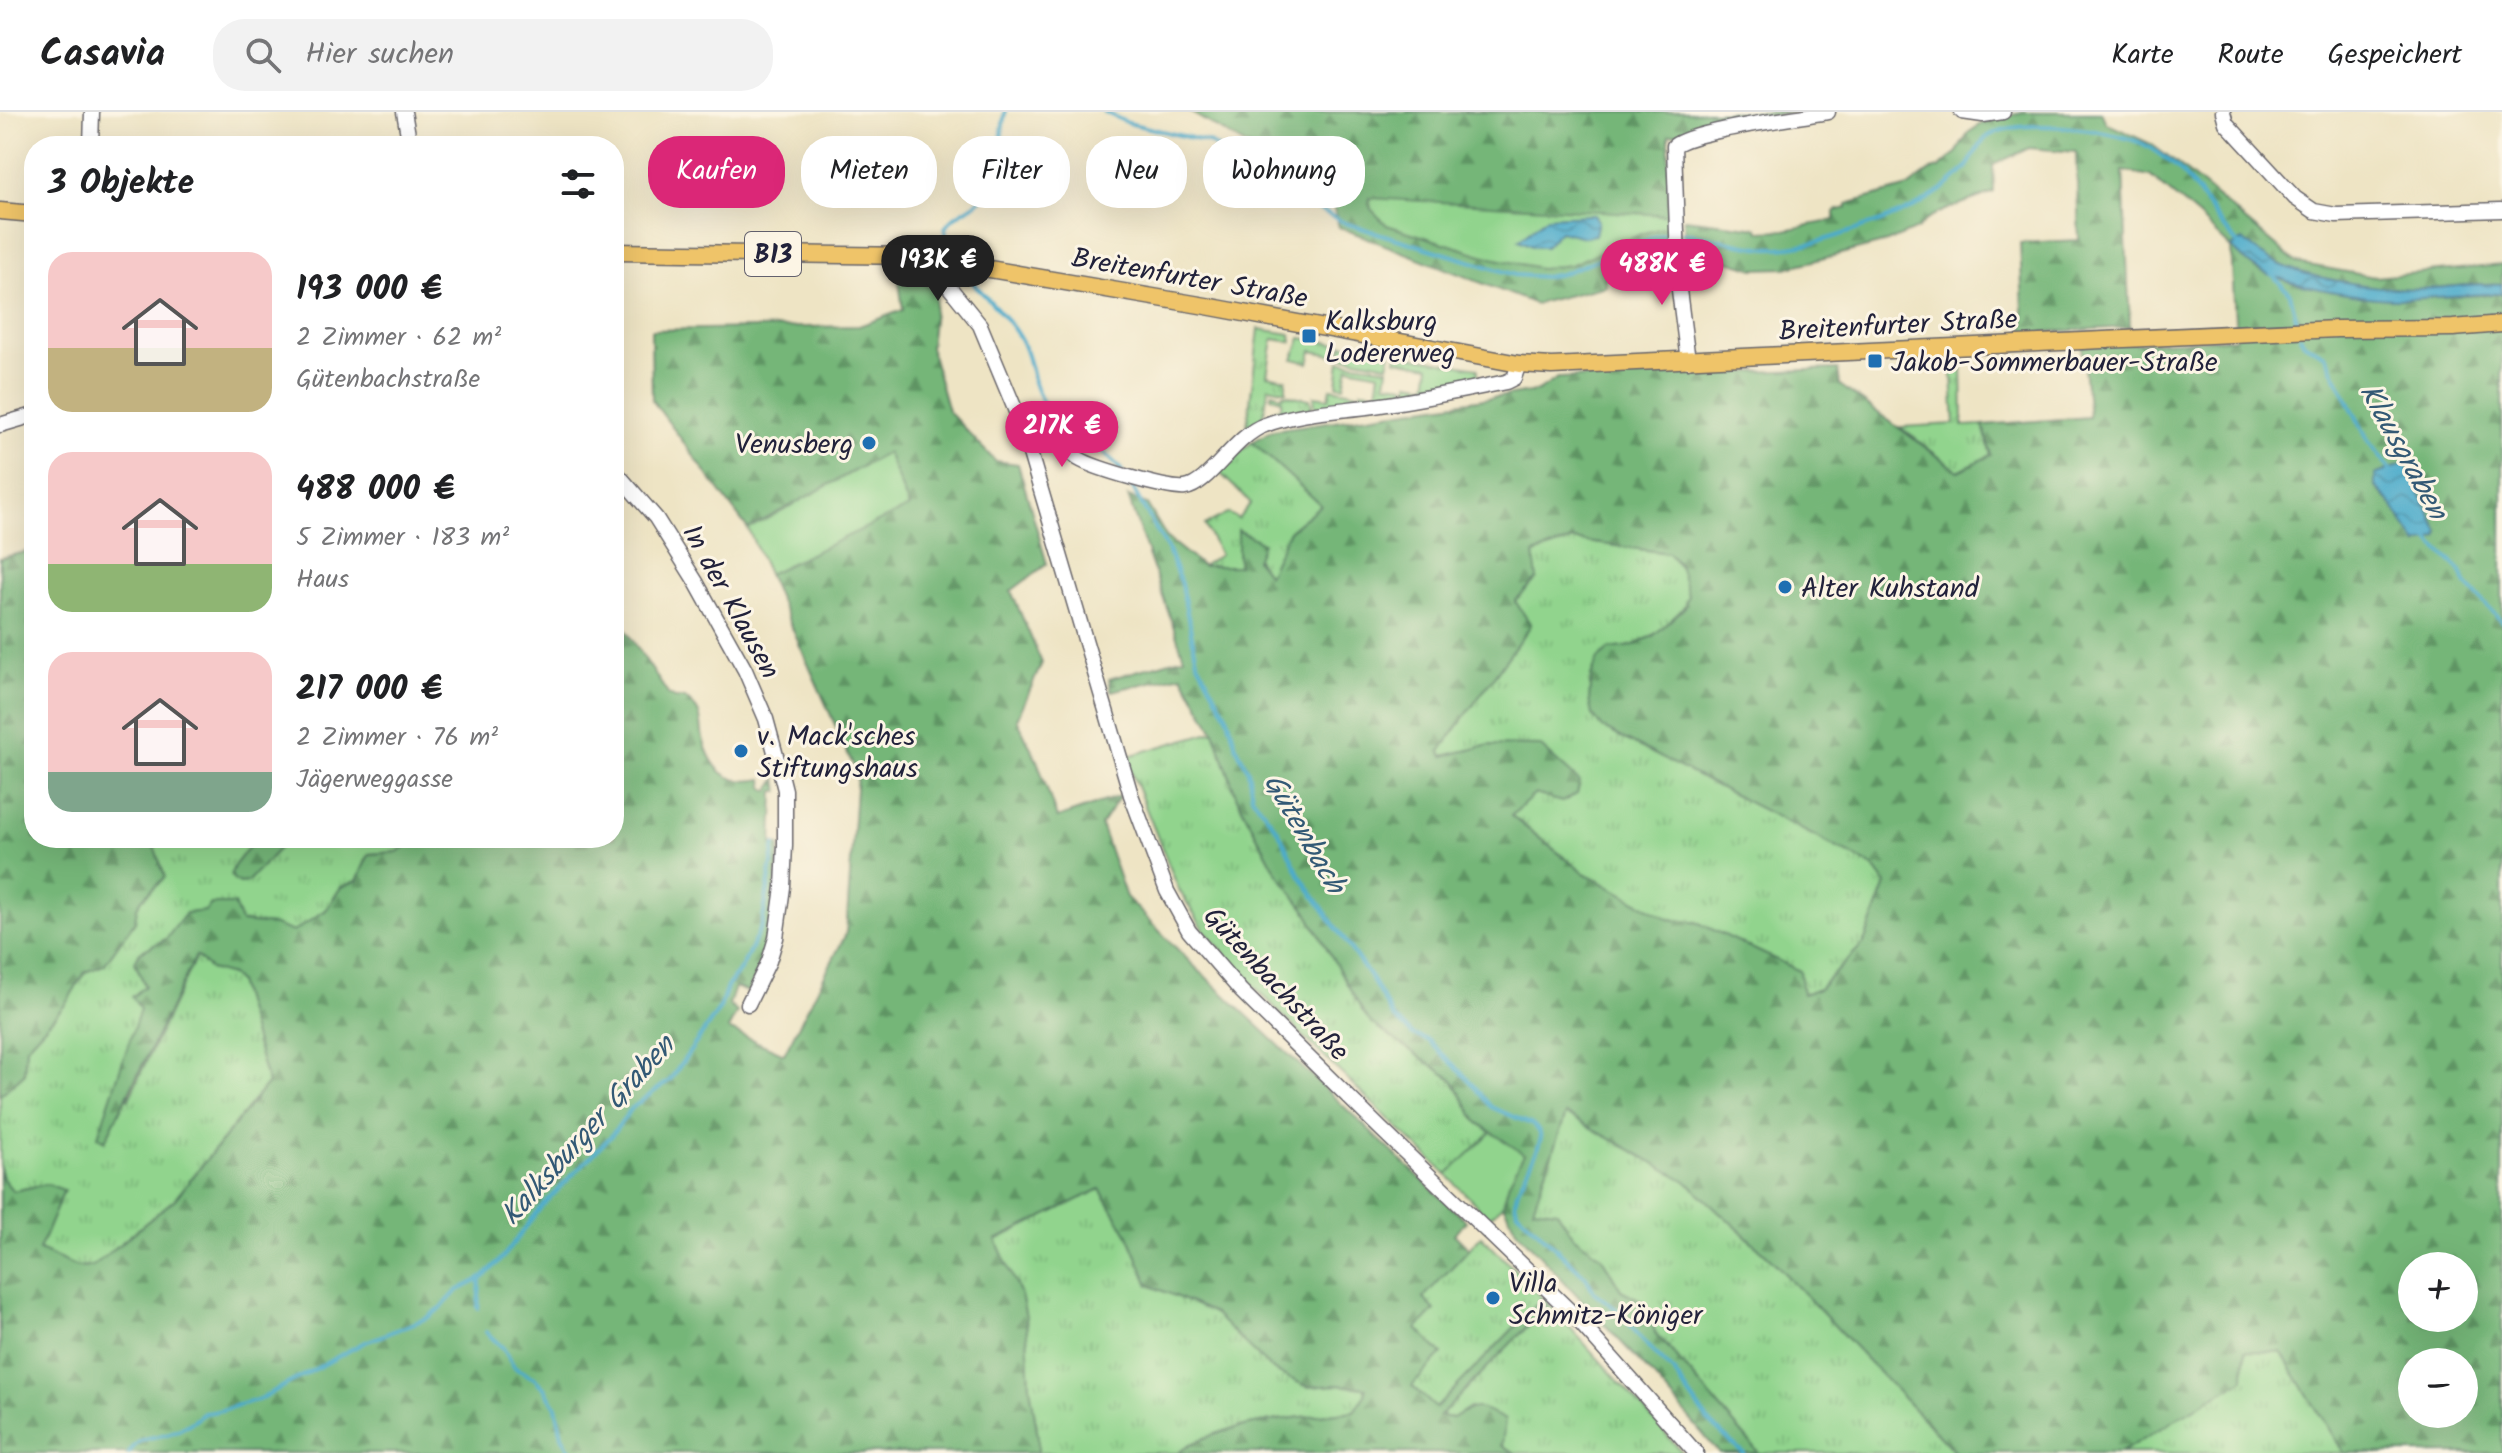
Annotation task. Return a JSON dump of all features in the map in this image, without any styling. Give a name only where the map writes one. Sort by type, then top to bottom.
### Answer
[{"type":"main road","points":[[0,211],[24,213]]},
{"type":"main road","name":"B13","points":[[624,252],[913,256],[937,260]]},
{"type":"main road","name":"Breitenfurter Straße","points":[[937,260],[1519,364],[1552,366],[2502,324]]},
{"type":"street","points":[[91,136],[92,112]]},
{"type":"street","points":[[404,112],[408,136]]},
{"type":"street","points":[[1688,361],[1676,250],[1674,146],[1722,131],[1828,112]]},
{"type":"street","points":[[1962,112],[1983,115],[2003,112]]},
{"type":"street","points":[[2223,112],[2226,123],[2295,198],[2314,211],[2336,215],[2502,210]]},
{"type":"street","name":"Gütenbachstraße","points":[[937,260],[937,272],[980,325],[1022,426],[1131,795],[1167,891],[1189,931],[1241,991],[1570,1311],[1696,1453]]},
{"type":"street","points":[[1022,426],[1035,427],[1080,459],[1110,472],[1184,488],[1198,482],[1247,433],[1265,425],[1296,417],[1409,401],[1506,382],[1514,378],[1519,364]]},
{"type":"street","points":[[0,425],[24,418]]},
{"type":"street","name":"In der Klausen","points":[[624,481],[656,518],[745,670],[766,719],[785,790],[783,887],[776,938],[769,961],[748,1004]]},
{"type":"green space","points":[[1190,112],[1797,112],[1669,135],[1668,260],[1605,277],[1606,286],[1535,304],[1339,227],[1334,208],[1365,208],[1365,136],[1230,136]],"holes":[[[1369,199],[1665,215],[1666,227],[1643,233],[1570,265],[1540,268],[1492,258],[1387,225],[1371,209]]]},
{"type":"green space","points":[[2023,112],[2101,112],[2106,123],[2151,144],[2297,263],[2375,277],[2502,265],[2502,284],[2385,288],[2333,282],[2308,275],[2284,267],[2243,241],[2231,247],[2256,269],[2289,281],[2344,293],[2397,299],[2502,294],[2502,1453],[2344,1453],[2281,1352],[2245,1351],[2244,1379],[2119,1453],[1956,1453],[1772,1260],[1686,1181],[1566,1114],[1533,1208],[1557,1211],[1574,1237],[1601,1256],[1621,1290],[1644,1302],[1655,1332],[1759,1453],[1719,1453],[1654,1377],[1516,1230],[1503,1204],[1509,1182],[1523,1154],[1477,1122],[1453,1080],[1371,1023],[1363,1012],[1306,911],[1276,871],[1237,798],[1214,731],[1182,675],[1111,691],[1109,679],[1184,657],[1128,497],[1147,504],[1167,538],[1202,566],[1238,566],[1238,530],[1263,543],[1256,560],[1268,575],[1289,531],[1321,505],[1252,442],[1273,430],[1538,391],[1558,378],[1838,369],[1840,385],[1958,471],[1991,455],[1983,425],[2089,417],[2082,346],[2236,338],[2231,248],[2150,176],[2123,171],[2130,327],[2024,333],[2020,243],[2079,240],[2076,152],[2029,148],[1993,165],[1994,192],[1945,210],[1928,218],[1917,229],[1887,242],[1786,268],[1754,269],[1685,247],[1684,219],[1758,228],[1759,231],[1785,230],[1835,220],[1835,211],[1847,208],[1847,204],[1908,187],[1931,170],[1939,168],[1957,152],[1968,133],[1989,119]],"holes":[[[2407,467],[2425,505],[2418,544],[2390,502],[2375,486]],[[1572,540],[1668,553],[1679,565],[1688,595],[1684,608],[1653,636],[1632,646],[1609,649],[1598,659],[1591,676],[1589,700],[1592,715],[1603,728],[1873,866],[1886,884],[1864,943],[1819,989],[1803,994],[1800,971],[1699,923],[1669,919],[1584,873],[1511,816],[1535,794],[1562,802],[1577,794],[1580,782],[1540,746],[1490,745],[1443,756],[1440,751],[1531,625],[1515,601],[1537,579],[1534,554]]]},
{"type":"green space","points":[[1369,198],[1666,215],[1666,227],[1643,233],[1570,265],[1540,268],[1492,258],[1387,225],[1371,209]]},
{"type":"green space","points":[[909,270],[936,293],[930,347],[948,411],[995,461],[1018,464],[1047,564],[1011,591],[1042,663],[1017,719],[1038,763],[1057,818],[1120,796],[1101,825],[1126,897],[1191,963],[1466,1221],[1454,1234],[1469,1249],[1423,1298],[1435,1310],[1417,1329],[1442,1354],[1412,1386],[1436,1408],[1543,1298],[1549,1304],[1440,1416],[1453,1418],[1474,1408],[1490,1412],[1505,1420],[1502,1446],[1516,1453],[1178,1453],[1195,1442],[1238,1427],[1354,1411],[1366,1388],[1336,1385],[1308,1387],[1274,1371],[1212,1312],[1149,1285],[1128,1235],[1100,1189],[996,1240],[1021,1295],[1026,1317],[1038,1453],[0,1453],[0,1167],[3,1179],[13,1191],[47,1184],[64,1190],[39,1250],[77,1267],[93,1266],[175,1199],[268,1083],[238,982],[231,975],[210,969],[196,956],[105,1141],[98,1136],[140,1009],[132,997],[145,986],[135,962],[140,952],[166,939],[186,913],[205,911],[211,904],[234,904],[241,922],[275,925],[293,932],[326,910],[341,887],[357,881],[369,854],[397,852],[403,848],[624,848],[624,627],[668,694],[685,698],[697,710],[707,750],[723,774],[740,780],[763,779],[764,788],[769,791],[777,779],[779,791],[774,791],[772,845],[780,845],[770,944],[748,992],[735,987],[729,1005],[737,1012],[728,1029],[784,1054],[846,934],[857,774],[768,574],[909,506],[887,453],[748,529],[652,400],[651,330],[859,326],[903,310],[898,274]]},
{"type":"green space","points":[[1259,329],[1291,334],[1292,342],[1273,339],[1267,375],[1286,379],[1286,391],[1269,387],[1262,421],[1247,427]]},
{"type":"green space","points":[[1301,338],[1339,344],[1337,356],[1312,351],[1309,363],[1293,359]]},
{"type":"green space","points":[[1343,344],[1391,353],[1388,365],[1340,356]]},
{"type":"green space","points":[[1397,354],[1478,368],[1478,382],[1409,395],[1409,382],[1427,385],[1430,366],[1396,360]]},
{"type":"green space","points":[[1951,360],[1962,360],[1963,426],[1983,425],[1991,455],[1958,471],[1900,427],[1955,424]]},
{"type":"green space","points":[[1340,361],[1388,368],[1386,383],[1405,385],[1407,395],[1363,401],[1361,390],[1377,392],[1380,373],[1348,367],[1344,386],[1337,385]]},
{"type":"green space","points":[[1331,388],[1359,393],[1360,402],[1315,407],[1314,396],[1329,398]]},
{"type":"green space","points":[[1272,392],[1282,397],[1283,394],[1310,399],[1312,408],[1271,416],[1271,412],[1281,407],[1282,400],[1271,397]]},
{"type":"green space","points":[[1252,442],[1321,505],[1289,531],[1268,576],[1238,531],[1238,566],[1202,566],[1220,555],[1205,525],[1228,513],[1238,519],[1251,503],[1219,472]]},
{"type":"green space","points":[[887,453],[909,507],[768,574],[748,529]]},
{"type":"green space","points":[[1572,540],[1668,553],[1681,572],[1688,593],[1676,616],[1659,631],[1634,645],[1609,649],[1603,728],[1873,866],[1886,884],[1864,943],[1819,989],[1803,994],[1699,923],[1669,919],[1584,873],[1511,815],[1535,794],[1562,802],[1490,745],[1443,756],[1440,751],[1531,625],[1515,601],[1534,554]]},
{"type":"green space","points":[[24,552],[24,848],[155,848],[165,877],[142,899],[135,921],[104,965],[85,972],[65,1005],[26,1047],[24,1074],[0,1095],[0,558]]},
{"type":"green space","points":[[1214,731],[1237,798],[1276,871],[1306,911],[1363,1012],[1372,1023],[1453,1080],[1477,1122],[1491,1132],[1447,1175],[1241,973],[1205,931],[1179,890],[1125,757]]},
{"type":"green space","points":[[155,848],[248,848],[234,866],[272,848],[403,848],[397,852],[369,854],[357,881],[341,887],[326,910],[293,932],[210,914],[186,914],[166,939],[140,952],[135,962],[145,986],[128,1100],[196,956],[210,969],[231,975],[238,982],[268,1083],[175,1199],[93,1266],[77,1267],[39,1250],[47,1184],[12,1191],[3,1179],[0,1167],[0,1095],[24,1074],[26,1047],[65,1005],[85,972],[104,965],[135,921],[142,899],[165,877]]},
{"type":"green space","points":[[248,848],[279,848],[247,882],[234,880],[231,874]]},
{"type":"green space","points":[[1566,1114],[1686,1181],[1772,1260],[1956,1453],[1759,1453],[1655,1332],[1644,1302],[1621,1290],[1601,1256],[1574,1237],[1557,1211],[1533,1208]]},
{"type":"green space","points":[[1491,1132],[1524,1154],[1509,1182],[1503,1204],[1489,1218],[1447,1175]]},
{"type":"green space","points":[[1100,1189],[1128,1235],[1149,1285],[1212,1312],[1274,1371],[1308,1387],[1336,1385],[1366,1388],[1354,1411],[1238,1427],[1195,1442],[1178,1453],[1038,1453],[1026,1317],[996,1239]]},
{"type":"green space","points":[[1481,1236],[1543,1298],[1436,1409],[1411,1386],[1441,1354],[1417,1329],[1422,1298]]},
{"type":"green space","points":[[1549,1304],[1683,1453],[1516,1453],[1502,1446],[1470,1407],[1453,1418],[1439,1416]]},
{"type":"green space","points":[[2245,1351],[2281,1351],[2344,1453],[2119,1453],[2243,1379]]},
{"type":"water","points":[[1594,215],[1598,221],[1595,235],[1584,237],[1560,231],[1545,247],[1533,247],[1519,240],[1547,217]]},
{"type":"water","points":[[2243,240],[2278,264],[2319,277],[2405,289],[2502,284],[2502,294],[2398,299],[2324,290],[2284,280],[2254,267],[2231,247]]},
{"type":"water","points":[[2403,464],[2439,532],[2438,537],[2417,544],[2390,502],[2375,486],[2375,475]]},
{"type":"waterway","name":"Gütenbach","points":[[954,256],[947,245],[945,228],[990,189],[997,168],[1005,112]]},
{"type":"waterway","points":[[1104,112],[1128,123],[1208,142],[1294,196],[1345,223],[1515,275],[1545,277],[1561,274],[1673,232]]},
{"type":"waterway","points":[[1682,233],[1772,248],[1829,238],[1895,216],[1928,199],[1966,168],[1986,138],[2000,131],[2039,126],[2086,130],[2148,146],[2178,169],[2241,247]]},
{"type":"waterway","name":"Gütenbach","points":[[963,270],[1019,337],[1046,406],[1122,471]]},
{"type":"waterway","name":"Klausgraben","points":[[2270,272],[2290,294],[2297,321]]},
{"type":"waterway","name":"Klausgraben","points":[[2300,337],[2304,343],[2325,355],[2369,442],[2391,471]]},
{"type":"waterway","name":"Gütenbach","points":[[1129,482],[1168,550],[1181,584],[1197,661],[1228,718],[1236,746],[1248,770],[1252,796],[1279,832],[1299,874],[1372,980],[1393,1017],[1413,1035],[1428,1040],[1468,1079],[1491,1107],[1533,1125],[1539,1131],[1541,1138],[1537,1151],[1518,1189],[1515,1201],[1517,1211],[1586,1277],[1594,1292],[1621,1313],[1673,1371],[1708,1421],[1743,1453]]},
{"type":"waterway","name":"Klausgraben","points":[[2427,538],[2460,570],[2467,585],[2502,622]]},
{"type":"waterway","name":"Kalksburger Graben","points":[[478,1308],[480,1281],[503,1257],[542,1206],[611,1136],[632,1108],[670,1080],[720,1008],[727,987],[742,967],[762,925],[775,844]]},
{"type":"waterway","points":[[129,1453],[142,1440],[170,1433],[204,1413],[258,1400],[363,1343],[427,1318],[457,1291],[482,1278]]},
{"type":"waterway","name":"Kalksburger Graben","points":[[486,1332],[503,1348],[515,1368],[534,1378],[545,1389],[556,1407],[562,1436],[571,1453]]},
{"type":"place","name":"Kalksburg Lodererweg","points":[[1309,336]]},
{"type":"place","name":"Jakob-Sommerbauer-Straße","points":[[1875,361]]},
{"type":"place","name":"Venusberg","points":[[869,443]]},
{"type":"place","name":"Alter Kuhstand","points":[[1785,587]]},
{"type":"place","name":"v. Mack'sches Stiftungshaus","points":[[741,751]]},
{"type":"place","name":"Villa Schmitz-Königer","points":[[1493,1298]]}]
